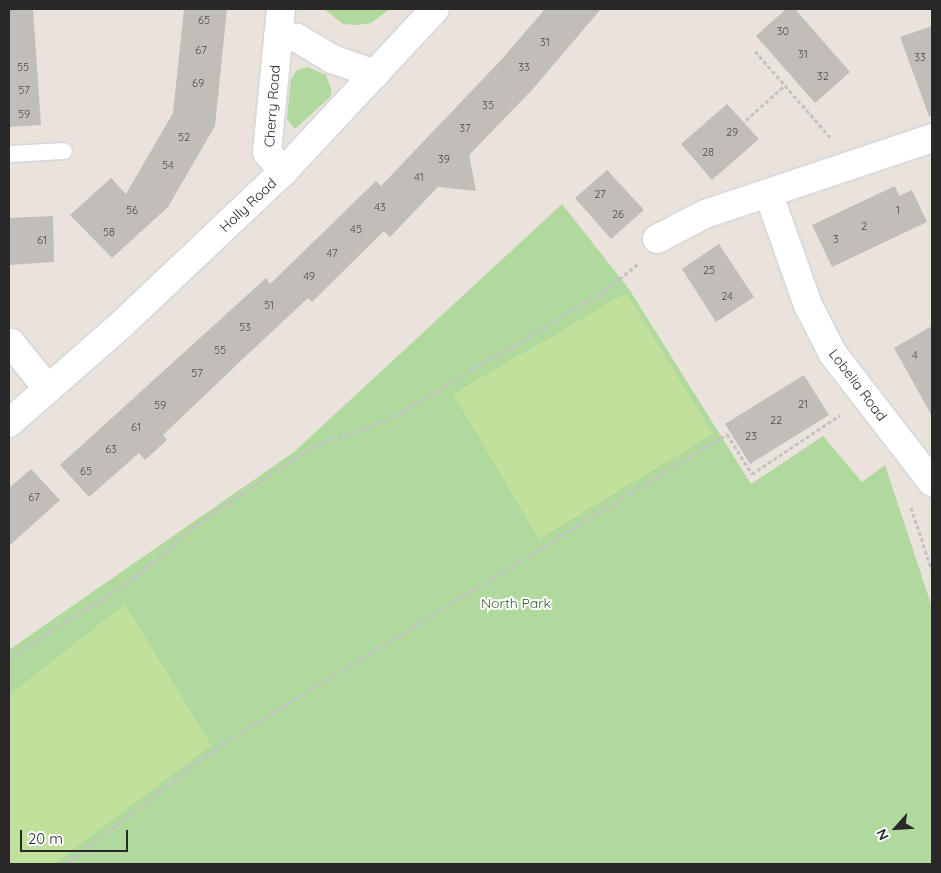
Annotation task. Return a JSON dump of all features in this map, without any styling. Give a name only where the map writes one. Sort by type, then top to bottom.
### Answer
[{"type":"street","name":"Cherry Road","points":[[281,9],[267,152],[283,172]]},
{"type":"street","name":"Holly Road","points":[[9,423],[283,172],[435,9]]},
{"type":"street","points":[[278,36],[297,38],[332,59],[375,74]]},
{"type":"street","points":[[657,238],[705,214],[856,166],[932,138]]},
{"type":"street","name":"Lobelia Road","points":[[768,195],[808,305],[833,354],[932,482]]},
{"type":"street","points":[[11,343],[48,389]]},
{"type":"lane","points":[[9,154],[64,151]]},
{"type":"path","points":[[755,51],[856,166]]},
{"type":"path","points":[[746,120],[785,85]]},
{"type":"path","points":[[9,658],[133,579],[203,520],[314,446],[388,420],[604,291],[651,254],[657,238]]},
{"type":"path","points":[[66,864],[222,744],[727,434],[752,474],[866,398]]},
{"type":"green space","points":[[324,9],[390,9],[371,23],[356,25],[343,24]]},
{"type":"green space","points":[[308,67],[326,75],[332,91],[330,97],[295,129],[287,119],[291,79],[297,70]]},
{"type":"green space","name":"North Park","points":[[562,204],[629,289],[751,484],[823,436],[862,482],[885,465],[932,607],[932,864],[9,864],[9,650],[294,452]]},
{"type":"green space","points":[[626,293],[713,434],[539,539],[453,394]]},
{"type":"green space","points":[[125,604],[211,745],[54,864],[9,864],[9,695]]},
{"type":"building","points":[[9,9],[33,9],[41,125],[9,127]]},
{"type":"building","points":[[184,9],[227,9],[215,126],[168,207],[112,258],[70,215],[111,178],[126,194],[173,113]]},
{"type":"building","points":[[545,9],[601,9],[531,91],[469,155],[476,191],[438,187],[390,237],[384,231],[312,302],[308,298],[163,435],[167,440],[145,460],[139,453],[89,497],[60,465],[266,278],[270,284],[376,181],[381,186],[502,59]]},
{"type":"building","points":[[786,9],[795,9],[850,72],[815,103],[756,36]]},
{"type":"building","points":[[932,26],[932,116],[929,116],[900,37]]},
{"type":"building","points":[[727,104],[759,139],[712,180],[681,144]]},
{"type":"building","points":[[607,170],[644,210],[611,239],[575,198]]},
{"type":"building","points":[[895,186],[899,196],[912,190],[927,222],[832,267],[812,225]]},
{"type":"building","points":[[53,216],[54,262],[9,265],[9,218]]},
{"type":"building","points":[[719,244],[754,297],[716,322],[682,269]]},
{"type":"building","points":[[932,326],[932,416],[894,348]]},
{"type":"building","points":[[804,375],[829,415],[750,464],[725,424]]},
{"type":"building","points":[[31,469],[60,500],[9,546],[9,488]]}]
